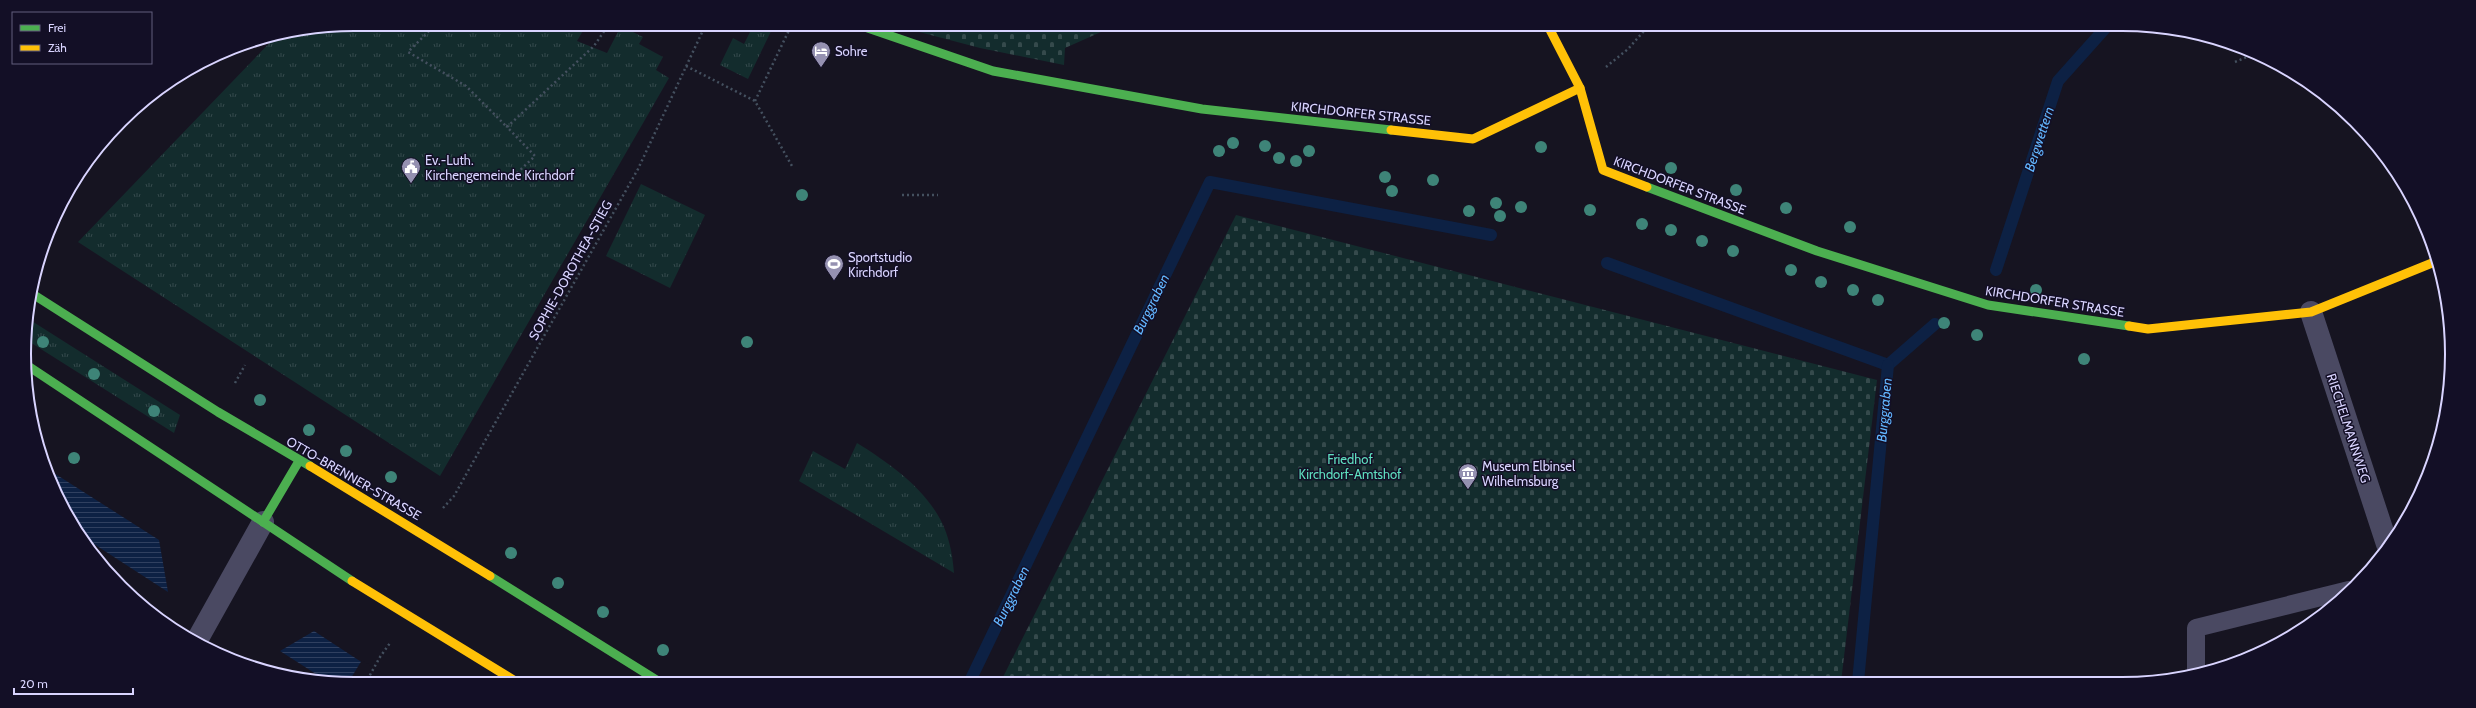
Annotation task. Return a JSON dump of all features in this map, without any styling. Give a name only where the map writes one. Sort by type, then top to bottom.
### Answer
[{"type":"street","name":"KIRCHDORFER STRASSE","points":[[876,31],[993,71],[1202,108],[1473,139],[1580,88],[1603,170],[1817,251],[1988,305],[2148,329],[2311,312],[2432,263]]},
{"type":"street","points":[[1551,31],[1580,88]]},
{"type":"street","name":"OTTO-BRENNER-STRASSE","points":[[36,296],[299,461],[424,534],[652,677]]},
{"type":"street","name":"RIECHELMANNWEG","points":[[2311,312],[2386,540]]},
{"type":"street","points":[[32,368],[383,601],[508,677]]},
{"type":"street","points":[[199,638],[263,522],[299,461]]},
{"type":"lane","points":[[2196,668],[2196,628],[2340,592]]},
{"type":"path","points":[[429,31],[408,52],[466,86],[535,156],[517,173]]},
{"type":"path","points":[[507,127],[594,46],[604,31]]},
{"type":"path","name":"SOPHIE-DOROTHEA-STIEG","points":[[440,511],[454,496],[638,169],[703,31]]},
{"type":"path","points":[[756,101],[789,31]]},
{"type":"path","points":[[1580,88],[1628,49],[1644,31]]},
{"type":"path","points":[[2235,62],[2248,57]]},
{"type":"path","points":[[686,66],[756,101],[792,166]]},
{"type":"path","points":[[902,195],[938,195]]},
{"type":"path","points":[[232,389],[245,365]]},
{"type":"path","points":[[369,677],[380,656],[392,641]]},
{"type":"green space","points":[[354,31],[583,31],[577,41],[607,53],[618,31],[631,31],[643,37],[639,44],[663,57],[656,70],[669,78],[440,476],[78,242],[270,42],[312,34]]},
{"type":"green space","points":[[750,31],[771,31],[748,79],[720,65],[733,38],[744,44]]},
{"type":"green space","points":[[916,31],[1103,31],[1065,48],[1064,65],[980,48]]},
{"type":"green space","points":[[641,184],[705,215],[670,288],[606,256]]},
{"type":"green space","name":"Friedhof Kirchdorf-Amtshof","points":[[1236,215],[1877,380],[1842,677],[1003,677]]},
{"type":"green space","points":[[33,322],[180,415],[174,433],[32,343]]},
{"type":"green space","points":[[857,443],[885,462],[913,484],[925,497],[943,526],[952,554],[954,573],[799,481],[813,451],[845,469]]},
{"type":"water","points":[[54,473],[159,540],[168,592],[92,543],[74,516]]},
{"type":"water","points":[[314,631],[384,677],[317,674],[280,651]]},
{"type":"pier","points":[[362,660],[388,677],[354,677],[352,677]]},
{"type":"waterway","name":"Bergwettern","points":[[1996,270],[2058,81],[2103,31]]},
{"type":"waterway","name":"Burggraben","points":[[972,677],[1210,182],[1491,235]]},
{"type":"waterway","name":"Burggraben","points":[[1607,263],[1888,365]]},
{"type":"waterway","name":"Bergwettern","points":[[1888,365],[1935,324]]},
{"type":"waterway","name":"Burggraben","points":[[1858,677],[1888,365]]},
{"type":"traffic: fast","points":[[876,31],[993,71],[1202,109],[1391,130]]},
{"type":"traffic: fast","points":[[1647,187],[1817,251],[1988,305],[2129,326]]},
{"type":"traffic: fast","points":[[36,296],[218,412],[310,466]]},
{"type":"traffic: fast","points":[[32,368],[352,581]]},
{"type":"traffic: fast","points":[[263,522],[299,461]]},
{"type":"traffic: fast","points":[[490,576],[652,677]]},
{"type":"traffic: slow","points":[[1551,31],[1580,88],[1603,170],[1647,187]]},
{"type":"traffic: slow","points":[[1391,130],[1473,139],[1580,88]]},
{"type":"traffic: slow","points":[[2129,326],[2148,329],[2311,312],[2432,263]]},
{"type":"traffic: slow","points":[[310,466],[490,576]]},
{"type":"traffic: slow","points":[[352,581],[509,677]]},
{"type":"place","name":"Sohre","points":[[821,68]]},
{"type":"place","name":"Ev.-Luth. Kirchengemeinde Kirchdorf","points":[[411,184]]},
{"type":"place","name":"Sportstudio Kirchdorf","points":[[834,281]]},
{"type":"place","name":"Museum Elbinsel Wilhelmsburg","points":[[1468,490]]}]
